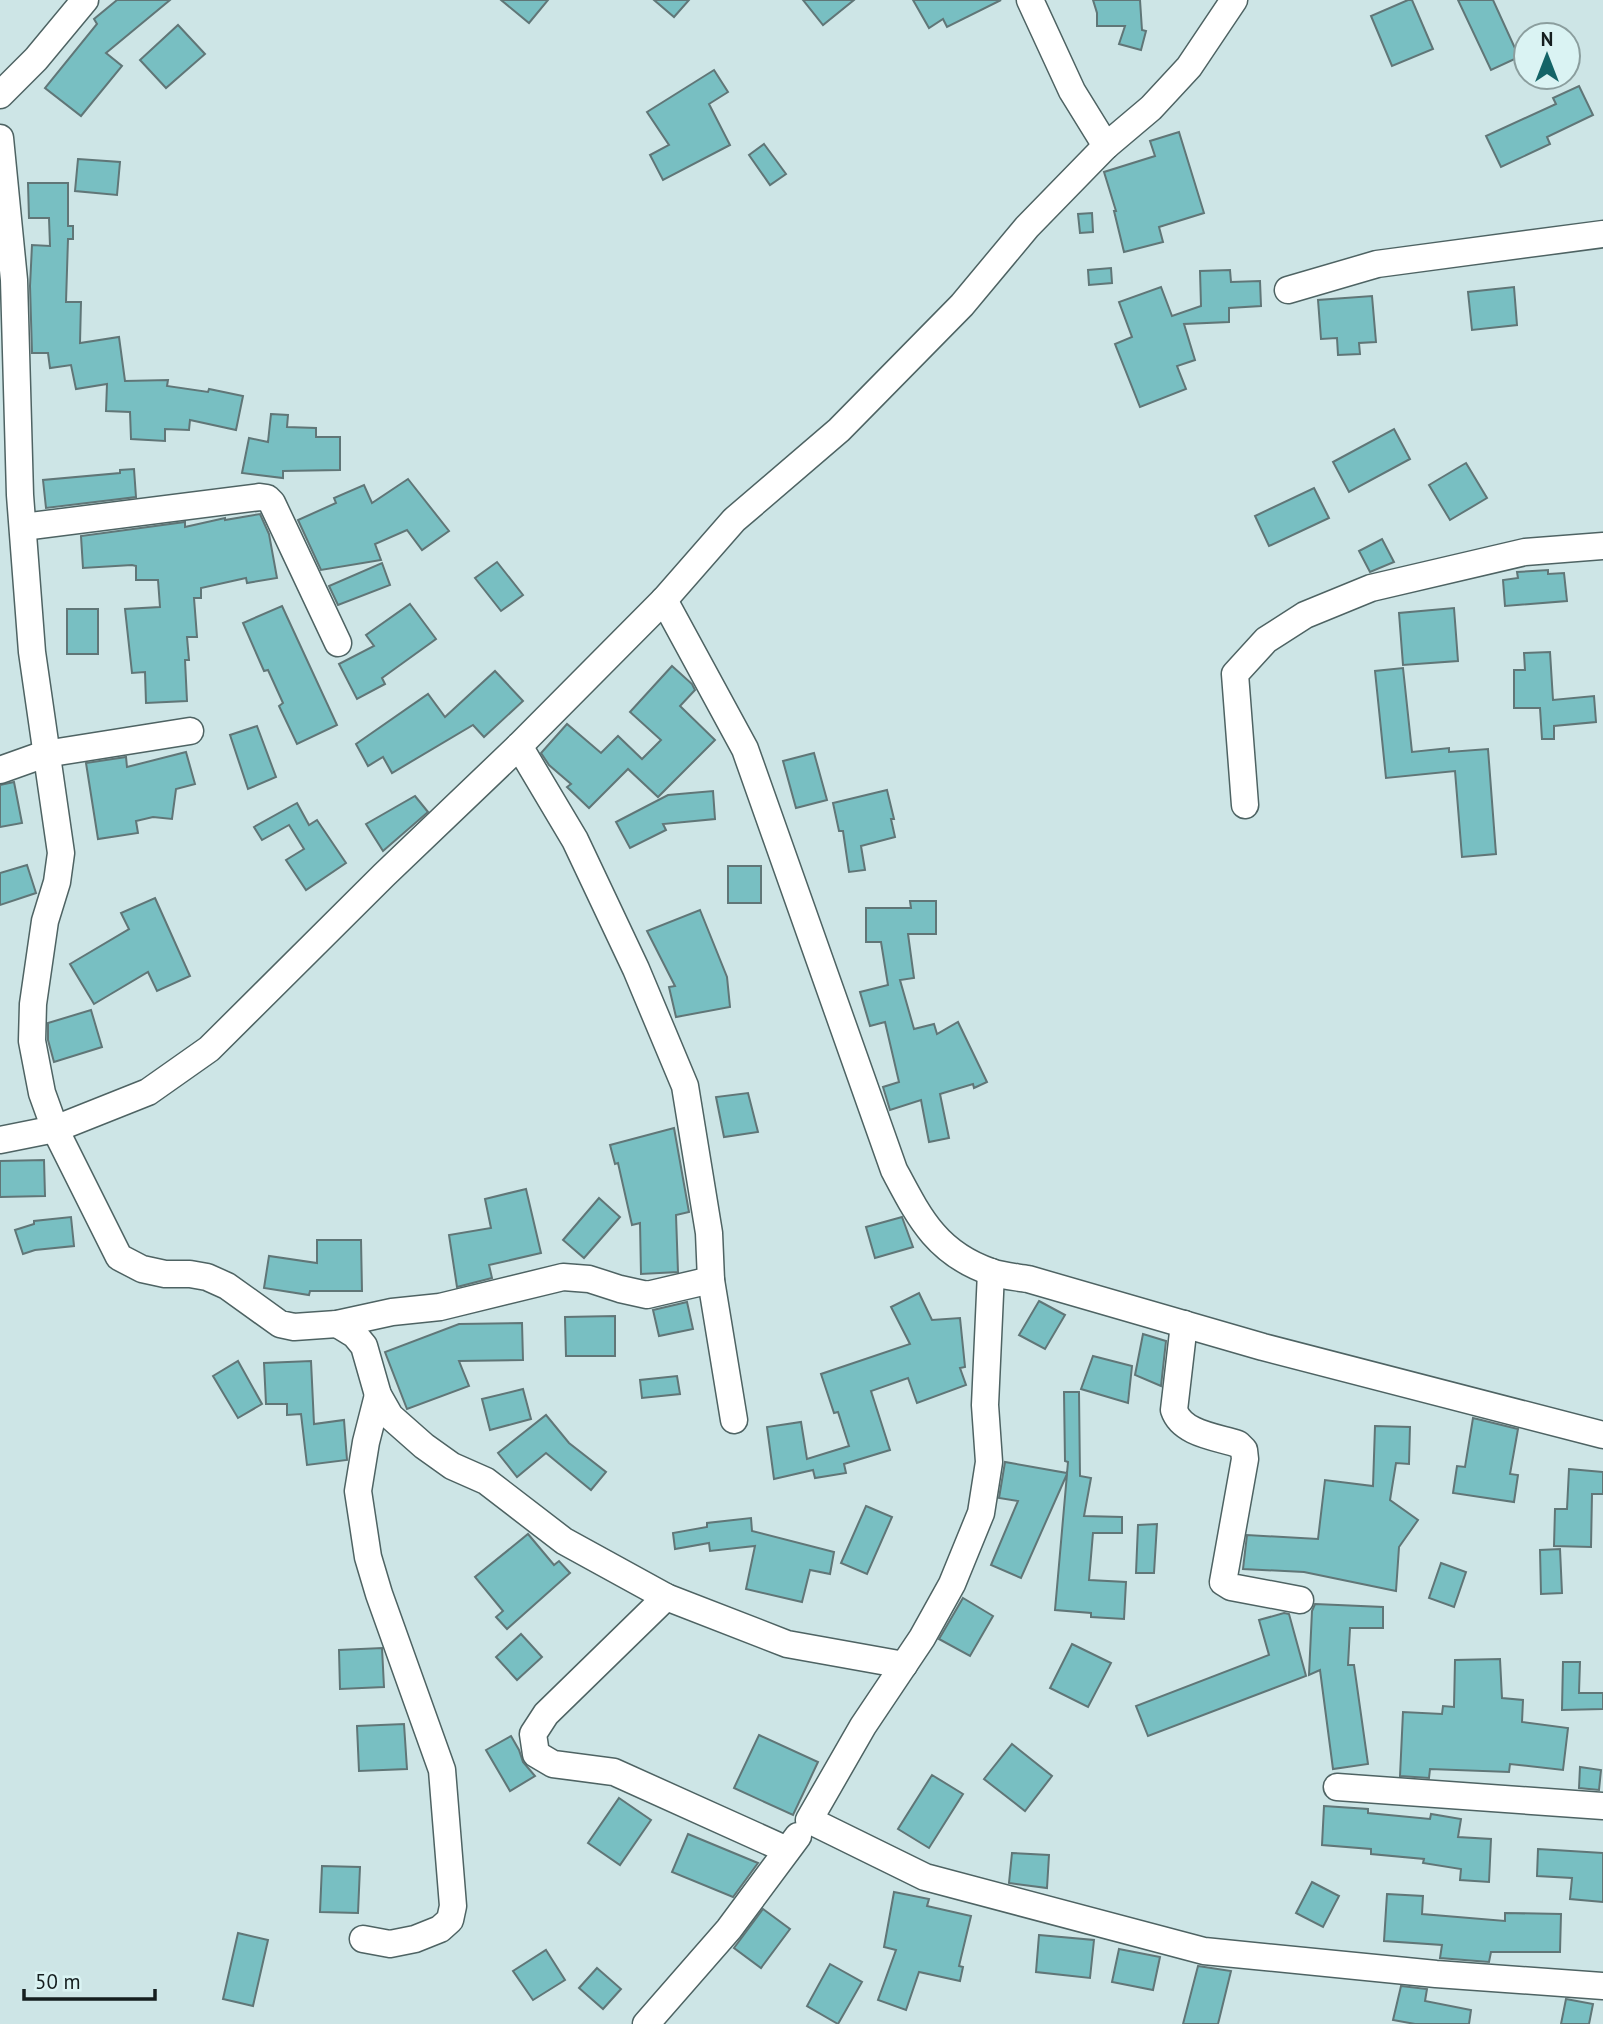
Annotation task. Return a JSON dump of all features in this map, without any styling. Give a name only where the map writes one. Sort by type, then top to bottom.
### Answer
[{"type":"street","points":[[0,95],[36,59],[85,0]]},
{"type":"street","points":[[1030,0],[1072,91],[1106,146]]},
{"type":"street","points":[[0,1140],[55,1129],[148,1091],[209,1049],[664,600],[734,520],[839,430],[962,305],[1027,227],[1106,146],[1151,108],[1189,67],[1234,0]]},
{"type":"street","points":[[0,138],[14,280],[23,527],[32,652],[61,853],[57,882],[43,935],[33,1004],[32,1041],[42,1093],[55,1129],[119,1257],[142,1269],[165,1275],[190,1274],[207,1277],[227,1286],[281,1324],[294,1327],[337,1324],[392,1312],[440,1307],[563,1277],[589,1279],[647,1295],[711,1280]]},
{"type":"street","points":[[1289,290],[1377,264],[1603,234]]},
{"type":"street","points":[[23,527],[267,498],[272,503],[338,643]]},
{"type":"street","points":[[1245,805],[1235,674],[1266,640],[1305,615],[1371,588],[1525,552],[1603,546]]},
{"type":"street","points":[[664,600],[745,749],[894,1170],[920,1220],[948,1250],[991,1272],[1028,1279],[1263,1347],[1603,1434]]},
{"type":"street","points":[[0,770],[45,754],[190,731]]},
{"type":"street","points":[[519,746],[575,840],[636,969],[684,1086],[709,1233],[711,1280],[734,1420]]},
{"type":"street","points":[[646,2024],[729,1929],[809,1820],[863,1726],[922,1638],[952,1584],[981,1513],[989,1462],[985,1405],[991,1272]]},
{"type":"street","points":[[337,1324],[355,1335],[364,1346],[377,1395],[390,1416],[424,1446],[452,1466],[486,1481],[564,1541],[666,1597],[787,1644],[904,1665]]},
{"type":"street","points":[[1184,1324],[1174,1410],[1177,1419],[1186,1427],[1238,1444],[1244,1450],[1245,1460],[1223,1581],[1231,1587],[1300,1600]]},
{"type":"street","points":[[363,1939],[390,1944],[415,1939],[440,1928],[450,1920],[453,1906],[442,1770],[379,1594],[369,1557],[358,1491],[377,1395]]},
{"type":"street","points":[[666,1597],[546,1714],[533,1734],[536,1754],[553,1764],[614,1772],[787,1850]]},
{"type":"street","points":[[1337,1787],[1603,1806]]},
{"type":"street","points":[[809,1820],[925,1877],[1204,1951],[1436,1974],[1603,1986]]},
{"type":"building","points":[[117,0],[170,0],[106,53],[122,66],[81,116],[45,88],[97,24],[94,19]]},
{"type":"building","points":[[501,0],[548,0],[529,23]]},
{"type":"building","points":[[654,0],[689,0],[674,17]]},
{"type":"building","points":[[803,0],[854,0],[823,25]]},
{"type":"building","points":[[913,0],[1001,0],[947,27],[943,19],[929,28]]},
{"type":"building","points":[[1093,0],[1140,0],[1142,30],[1146,31],[1141,50],[1119,44],[1125,26],[1097,26]]},
{"type":"building","points":[[1412,0],[1433,49],[1392,66],[1371,16]]},
{"type":"building","points":[[1458,0],[1493,0],[1512,42],[1512,60],[1491,70]]},
{"type":"building","points":[[178,25],[205,54],[166,88],[140,60]]},
{"type":"building","points":[[714,70],[728,92],[709,104],[730,145],[663,180],[650,155],[669,145],[647,112]]},
{"type":"building","points":[[1568,91],[1581,91],[1593,115],[1547,137],[1550,144],[1501,167],[1486,136],[1556,104],[1553,98]]},
{"type":"building","points":[[1179,132],[1204,213],[1159,227],[1163,242],[1124,252],[1116,211],[1104,172],[1155,156],[1150,141]]},
{"type":"building","points":[[764,144],[786,174],[770,185],[749,155]]},
{"type":"building","points":[[78,159],[120,162],[117,195],[75,191]]},
{"type":"building","points":[[28,183],[68,183],[68,226],[73,226],[73,239],[68,239],[66,302],[81,302],[80,343],[119,337],[125,381],[168,380],[167,386],[208,392],[209,389],[243,396],[236,430],[190,420],[189,430],[165,429],[165,441],[131,439],[130,412],[106,411],[107,384],[76,389],[71,365],[50,368],[48,353],[32,353],[32,245],[50,246],[49,218],[29,218]]},
{"type":"building","points":[[1092,213],[1093,232],[1080,233],[1078,214]]},
{"type":"building","points":[[1111,268],[1112,283],[1089,285],[1088,270]]},
{"type":"building","points":[[1230,270],[1231,282],[1260,281],[1261,306],[1229,308],[1229,322],[1184,324],[1195,360],[1177,366],[1186,389],[1140,407],[1115,344],[1132,337],[1119,302],[1161,287],[1172,316],[1201,306],[1200,271]]},
{"type":"building","points":[[1514,287],[1517,325],[1472,330],[1468,292]]},
{"type":"building","points":[[1372,296],[1376,342],[1359,343],[1360,354],[1338,355],[1337,338],[1321,339],[1318,300]]},
{"type":"building","points":[[271,414],[288,415],[287,427],[316,428],[316,437],[340,437],[340,470],[283,471],[283,478],[242,473],[249,438],[268,442]]},
{"type":"building","points":[[1394,429],[1410,459],[1349,492],[1333,462]]},
{"type":"building","points":[[1466,463],[1487,498],[1450,520],[1429,485]]},
{"type":"building","points":[[134,469],[136,497],[46,508],[43,480],[120,473],[120,470]]},
{"type":"building","points":[[408,479],[449,531],[422,550],[407,530],[375,544],[381,560],[321,570],[298,520],[336,503],[334,498],[364,485],[372,503]]},
{"type":"building","points":[[1314,488],[1329,518],[1269,546],[1255,516]]},
{"type":"building","points":[[260,514],[269,534],[277,578],[247,583],[246,578],[201,588],[201,598],[194,598],[197,637],[187,637],[187,701],[146,703],[145,672],[132,673],[125,609],[160,607],[158,580],[136,580],[136,566],[132,565],[83,568],[81,536],[185,522],[185,527]]},
{"type":"building","points":[[1382,539],[1394,562],[1370,572],[1359,551]]},
{"type":"building","points":[[497,562],[523,595],[501,611],[475,578]]},
{"type":"building","points":[[382,563],[390,585],[338,605],[329,586]]},
{"type":"building","points":[[1548,570],[1548,574],[1564,573],[1567,601],[1505,606],[1503,580],[1518,578],[1517,572]]},
{"type":"building","points":[[410,604],[436,639],[382,678],[385,684],[357,699],[339,664],[374,646],[366,635]]},
{"type":"building","points":[[282,606],[337,725],[297,744],[279,706],[283,703],[268,670],[264,671],[243,623]]},
{"type":"building","points":[[1454,608],[1458,661],[1403,665],[1399,613]]},
{"type":"building","points":[[67,609],[98,609],[98,654],[67,654]]},
{"type":"building","points":[[1550,652],[1553,700],[1594,696],[1596,722],[1554,726],[1554,739],[1542,739],[1540,708],[1514,708],[1514,670],[1525,670],[1524,653]]},
{"type":"building","points":[[672,666],[695,690],[680,706],[715,740],[658,797],[628,769],[589,808],[567,787],[571,784],[549,765],[541,753],[567,724],[601,753],[618,736],[642,759],[661,740],[630,712]]},
{"type":"building","points":[[1403,668],[1412,752],[1449,748],[1449,752],[1488,749],[1496,854],[1462,857],[1455,771],[1386,778],[1375,671]]},
{"type":"building","points":[[495,671],[523,701],[484,737],[473,725],[392,773],[383,757],[368,766],[356,744],[428,694],[445,717]]},
{"type":"building","points":[[257,726],[276,777],[248,789],[230,735]]},
{"type":"building","points":[[186,752],[195,784],[176,789],[172,819],[153,817],[136,821],[138,833],[98,839],[86,763],[126,757],[127,767]]},
{"type":"building","points":[[814,753],[827,800],[796,808],[783,761]]},
{"type":"building","points":[[14,782],[22,823],[0,827],[0,785]]},
{"type":"building","points":[[887,790],[895,837],[861,846],[865,870],[849,872],[843,831],[839,831],[833,803]]},
{"type":"building","points":[[713,791],[715,819],[663,824],[666,830],[630,848],[616,822],[668,795]]},
{"type":"building","points":[[415,796],[428,812],[383,851],[366,824]]},
{"type":"building","points":[[297,803],[309,825],[317,820],[346,863],[306,890],[286,860],[304,849],[289,825],[262,840],[254,827]]},
{"type":"building","points":[[27,865],[36,893],[0,905],[0,873]]},
{"type":"building","points":[[728,866],[761,866],[761,903],[728,903]]},
{"type":"building","points":[[155,898],[190,976],[157,991],[148,972],[94,1004],[70,964],[129,929],[121,913]]},
{"type":"building","points":[[910,901],[936,901],[936,934],[908,934],[914,978],[900,980],[914,1029],[934,1024],[937,1034],[958,1022],[987,1082],[974,1088],[973,1084],[940,1094],[949,1138],[929,1142],[921,1100],[890,1110],[883,1087],[899,1082],[885,1022],[870,1026],[860,992],[888,985],[881,942],[866,942],[866,908],[911,908]]},
{"type":"building","points":[[700,910],[727,977],[730,1007],[676,1017],[669,987],[675,986],[647,931]]},
{"type":"building","points":[[91,1010],[102,1047],[54,1062],[48,1040],[48,1023]]},
{"type":"building","points":[[748,1093],[758,1132],[724,1137],[716,1097]]},
{"type":"building","points":[[674,1128],[689,1212],[676,1215],[678,1272],[641,1274],[640,1223],[632,1225],[618,1163],[615,1164],[610,1145]]},
{"type":"building","points":[[44,1160],[45,1196],[0,1197],[0,1161]]},
{"type":"building","points":[[526,1189],[541,1253],[489,1265],[492,1278],[457,1287],[449,1235],[491,1228],[485,1199]]},
{"type":"building","points":[[599,1198],[620,1217],[584,1258],[563,1240]]},
{"type":"building","points":[[71,1217],[74,1246],[23,1254],[15,1230],[34,1224],[34,1221]]},
{"type":"building","points":[[902,1217],[913,1247],[875,1258],[866,1227]]},
{"type":"building","points":[[317,1240],[361,1240],[362,1291],[310,1291],[309,1295],[264,1288],[269,1256],[317,1263]]},
{"type":"building","points":[[919,1293],[932,1320],[960,1318],[965,1367],[960,1368],[966,1385],[917,1403],[908,1378],[871,1391],[890,1450],[844,1464],[846,1473],[815,1478],[813,1470],[774,1479],[767,1427],[801,1422],[807,1459],[849,1446],[821,1374],[910,1344],[891,1307]]},
{"type":"building","points":[[1039,1301],[1065,1315],[1045,1349],[1019,1335]]},
{"type":"building","points":[[687,1302],[693,1329],[659,1336],[653,1310]]},
{"type":"building","points":[[615,1316],[615,1356],[566,1356],[565,1317]]},
{"type":"building","points":[[522,1323],[523,1360],[459,1361],[469,1386],[407,1409],[385,1352],[459,1324]]},
{"type":"building","points":[[1143,1334],[1166,1341],[1161,1386],[1135,1375]]},
{"type":"building","points":[[1093,1356],[1132,1366],[1128,1403],[1081,1389]]},
{"type":"building","points":[[238,1361],[262,1404],[238,1418],[213,1376]]},
{"type":"building","points":[[311,1361],[314,1424],[344,1420],[347,1460],[307,1465],[301,1414],[287,1415],[287,1404],[266,1404],[264,1363]]},
{"type":"building","points":[[677,1376],[680,1394],[642,1398],[640,1380]]},
{"type":"building","points":[[523,1389],[531,1419],[490,1430],[482,1399]]},
{"type":"building","points":[[1064,1392],[1079,1392],[1080,1476],[1091,1478],[1084,1516],[1122,1517],[1122,1533],[1093,1533],[1089,1580],[1126,1582],[1124,1619],[1091,1617],[1091,1613],[1055,1610],[1067,1474],[1021,1578],[991,1565],[1018,1501],[999,1498],[1005,1462],[1067,1473]]},
{"type":"building","points":[[546,1415],[569,1443],[606,1472],[591,1490],[546,1453],[517,1477],[498,1453]]},
{"type":"building","points":[[1473,1418],[1518,1429],[1510,1474],[1518,1475],[1514,1502],[1453,1493],[1457,1466],[1465,1467]]},
{"type":"building","points":[[1375,1426],[1410,1427],[1409,1464],[1396,1463],[1390,1500],[1418,1520],[1399,1547],[1396,1591],[1304,1572],[1243,1569],[1247,1535],[1318,1539],[1325,1480],[1373,1486]]},
{"type":"building","points":[[1569,1469],[1603,1472],[1603,1494],[1592,1494],[1591,1547],[1554,1546],[1555,1509],[1567,1509]]},
{"type":"building","points":[[866,1506],[892,1517],[867,1574],[841,1563]]},
{"type":"building","points":[[751,1518],[752,1531],[834,1552],[830,1574],[810,1570],[802,1602],[746,1589],[755,1546],[710,1551],[709,1543],[675,1549],[673,1533],[707,1527],[707,1523]]},
{"type":"building","points":[[1157,1524],[1154,1573],[1136,1573],[1138,1525]]},
{"type":"building","points":[[528,1534],[554,1565],[559,1561],[570,1573],[507,1629],[496,1617],[503,1611],[475,1577]]},
{"type":"building","points":[[1560,1549],[1562,1593],[1541,1594],[1540,1550]]},
{"type":"building","points":[[1441,1563],[1466,1572],[1454,1607],[1429,1598]]},
{"type":"building","points":[[963,1598],[993,1616],[970,1656],[939,1639]]},
{"type":"building","points":[[1315,1604],[1383,1607],[1383,1628],[1350,1628],[1348,1665],[1354,1665],[1368,1764],[1333,1769],[1320,1670],[1309,1675],[1312,1611]]},
{"type":"building","points":[[1289,1614],[1306,1676],[1148,1736],[1136,1706],[1269,1655],[1259,1620]]},
{"type":"building","points":[[521,1634],[542,1657],[517,1680],[496,1657]]},
{"type":"building","points":[[1072,1644],[1111,1663],[1088,1707],[1050,1688]]},
{"type":"building","points":[[382,1648],[384,1687],[340,1689],[339,1650]]},
{"type":"building","points":[[1500,1659],[1502,1698],[1523,1700],[1522,1722],[1568,1728],[1563,1770],[1510,1764],[1509,1772],[1430,1769],[1429,1778],[1400,1776],[1403,1712],[1442,1714],[1443,1706],[1454,1707],[1455,1660]]},
{"type":"building","points":[[1563,1662],[1580,1662],[1579,1693],[1603,1693],[1603,1709],[1562,1710]]},
{"type":"building","points":[[404,1724],[407,1769],[359,1771],[357,1726]]},
{"type":"building","points":[[759,1735],[818,1762],[793,1815],[734,1788]]},
{"type":"building","points":[[511,1736],[523,1762],[535,1776],[510,1791],[486,1750]]},
{"type":"building","points":[[1012,1744],[1052,1776],[1025,1811],[984,1779]]},
{"type":"building","points":[[1580,1767],[1601,1770],[1599,1790],[1579,1788]]},
{"type":"building","points":[[932,1775],[963,1794],[929,1848],[898,1829]]},
{"type":"building","points":[[619,1798],[651,1820],[620,1865],[588,1843]]},
{"type":"building","points":[[1324,1806],[1368,1809],[1368,1813],[1430,1819],[1431,1814],[1461,1819],[1458,1837],[1491,1839],[1489,1882],[1460,1880],[1461,1869],[1423,1863],[1424,1859],[1371,1854],[1371,1849],[1322,1845]]},
{"type":"building","points":[[688,1834],[758,1863],[733,1897],[672,1872]]},
{"type":"building","points":[[1538,1849],[1603,1853],[1603,1902],[1570,1899],[1572,1878],[1537,1876]]},
{"type":"building","points":[[1012,1853],[1049,1855],[1047,1888],[1009,1883]]},
{"type":"building","points":[[322,1866],[360,1867],[358,1913],[320,1912]]},
{"type":"building","points":[[1312,1882],[1339,1896],[1323,1927],[1296,1913]]},
{"type":"building","points":[[894,1892],[929,1899],[927,1906],[971,1916],[959,1966],[963,1967],[960,1981],[919,1972],[906,2010],[878,2000],[896,1950],[884,1947]]},
{"type":"building","points":[[1387,1894],[1423,1896],[1422,1914],[1505,1921],[1505,1913],[1561,1914],[1560,1952],[1491,1952],[1489,1962],[1440,1958],[1442,1945],[1384,1941]]},
{"type":"building","points":[[763,1909],[790,1929],[761,1968],[734,1948]]},
{"type":"building","points":[[238,1933],[268,1940],[253,2006],[223,1999]]},
{"type":"building","points":[[1039,1935],[1094,1940],[1090,1978],[1036,1972]]},
{"type":"building","points":[[1119,1949],[1160,1957],[1153,1990],[1112,1982]]},
{"type":"building","points":[[546,1950],[565,1980],[533,2000],[513,1971]]},
{"type":"building","points":[[830,1964],[862,1982],[838,2024],[807,2006]]},
{"type":"building","points":[[1198,1966],[1231,1971],[1218,2024],[1183,2024]]},
{"type":"building","points":[[597,1968],[621,1989],[603,2009],[579,1988]]},
{"type":"building","points":[[1401,1986],[1427,1989],[1425,2001],[1471,2010],[1469,2024],[1415,2024],[1393,2020]]},
{"type":"building","points":[[1566,1999],[1593,2004],[1589,2024],[1561,2024]]}]
